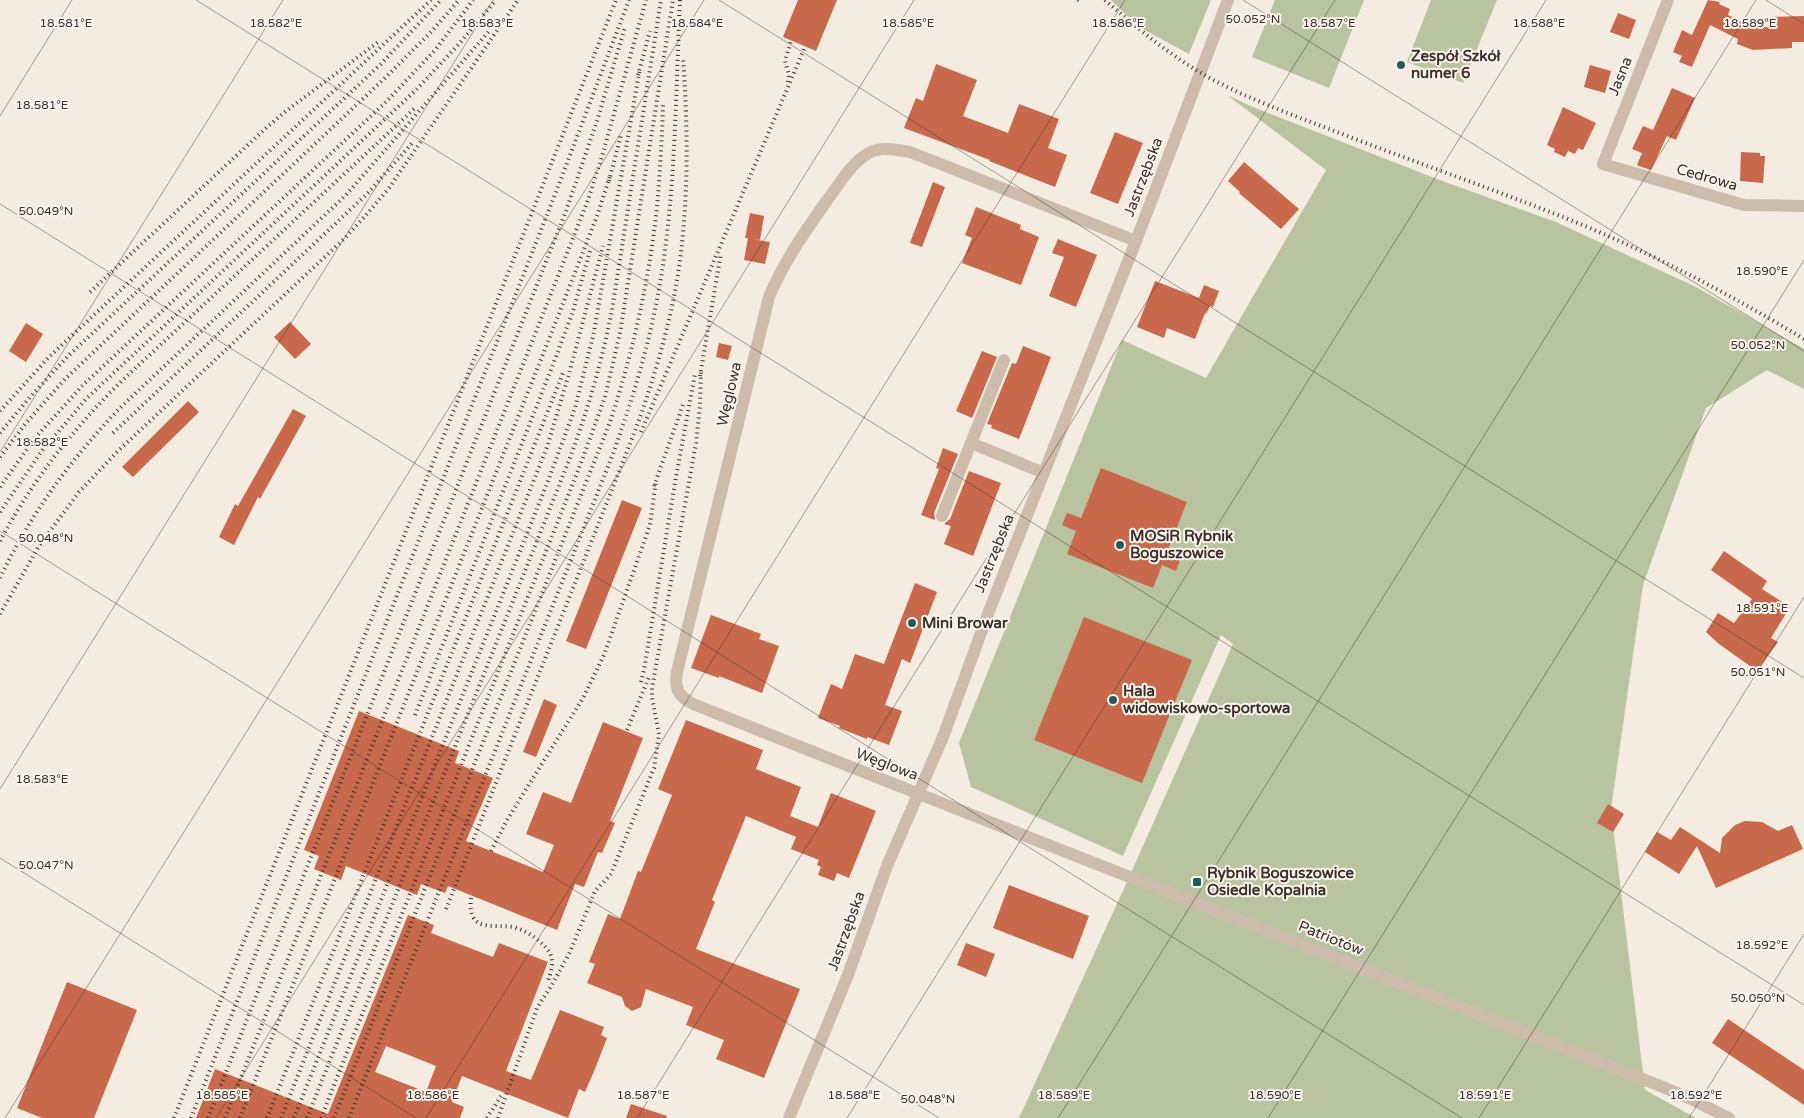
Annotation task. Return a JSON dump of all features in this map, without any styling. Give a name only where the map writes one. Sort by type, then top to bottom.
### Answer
[{"type":"street","name":"Jastrzębska","points":[[790,1118],[848,975],[887,866],[920,794],[1228,0]]},
{"type":"street","name":"Jasna","points":[[1603,164],[1668,0]]},
{"type":"street","name":"Węglowa","points":[[920,794],[693,704],[682,696],[676,688],[677,672],[769,297],[790,254],[845,175],[875,150],[885,149],[910,152],[1136,241]]},
{"type":"street","name":"Cedrowa","points":[[1603,164],[1744,206],[1804,206]]},
{"type":"street","points":[[942,516],[1004,360]]},
{"type":"street","points":[[971,443],[1044,472]]},
{"type":"street","name":"Patriotów","points":[[920,794],[1691,1098],[1729,1118]]},
{"type":"green space","points":[[1111,0],[1211,0],[1189,54],[1139,27]]},
{"type":"green space","points":[[1275,0],[1364,0],[1329,88],[1252,57]]},
{"type":"green space","points":[[1431,0],[1497,0],[1463,83],[1407,62]]},
{"type":"green space","points":[[1227,95],[1437,179],[1556,222],[1696,287],[1804,349],[1804,389],[1767,370],[1706,408],[1643,585],[1611,809],[1645,1090],[1696,1118],[1019,1118],[1233,644],[1221,635],[1123,856],[971,787],[959,743],[1122,340],[1206,378],[1326,170]]},
{"type":"building","points":[[798,0],[837,0],[816,51],[783,37]]},
{"type":"building","points":[[1708,0],[1720,2],[1719,4],[1730,9],[1728,15],[1746,24],[1772,28],[1771,17],[1804,16],[1804,42],[1792,42],[1792,48],[1753,50],[1737,44],[1738,39],[1710,25],[1692,67],[1679,62],[1682,56],[1673,52],[1682,30],[1692,35]]},
{"type":"building","points":[[1618,13],[1636,20],[1629,39],[1610,32]]},
{"type":"building","points":[[936,64],[977,80],[963,116],[1008,133],[1019,104],[1059,119],[1048,148],[1067,155],[1055,187],[904,128],[916,98],[923,101]]},
{"type":"building","points":[[1590,65],[1611,71],[1605,93],[1584,87]]},
{"type":"building","points":[[1672,88],[1695,98],[1676,140],[1667,136],[1651,170],[1639,166],[1637,165],[1642,153],[1632,149],[1643,126],[1653,130]]},
{"type":"building","points":[[1563,107],[1596,123],[1583,150],[1578,148],[1575,154],[1568,151],[1565,157],[1554,152],[1555,149],[1547,145]]},
{"type":"building","points":[[1115,132],[1143,143],[1118,204],[1090,193]]},
{"type":"building","points":[[1741,152],[1760,153],[1760,156],[1765,156],[1763,183],[1740,181]]},
{"type":"building","points":[[1244,162],[1299,209],[1281,229],[1239,193],[1228,181]]},
{"type":"building","points":[[933,182],[945,187],[922,247],[910,243]]},
{"type":"building","points":[[976,207],[1021,225],[1020,229],[1039,237],[1021,285],[962,263],[972,238],[965,235]]},
{"type":"building","points":[[750,213],[764,216],[760,240],[752,239],[770,242],[765,264],[744,260],[748,238],[745,238]]},
{"type":"building","points":[[1058,239],[1097,255],[1076,307],[1049,296],[1064,257],[1052,253]]},
{"type":"building","points":[[1155,281],[1199,298],[1204,285],[1219,291],[1213,307],[1210,306],[1205,313],[1195,339],[1167,328],[1164,338],[1137,327]]},
{"type":"building","points":[[290,322],[311,344],[295,359],[274,337]]},
{"type":"building","points":[[26,323],[43,334],[26,362],[9,351]]},
{"type":"building","points":[[719,343],[732,346],[728,360],[716,357]]},
{"type":"building","points":[[1023,346],[1051,357],[1019,439],[991,428],[992,425],[987,424],[1012,363],[1016,364]]},
{"type":"building","points":[[982,351],[997,357],[972,418],[956,411]]},
{"type":"building","points":[[188,401],[199,412],[133,477],[122,467]]},
{"type":"building","points":[[293,409],[306,416],[260,499],[258,497],[234,545],[219,537],[235,504],[238,506]]},
{"type":"building","points":[[943,448],[958,454],[934,513],[935,520],[921,515],[939,469],[936,468]]},
{"type":"building","points":[[1101,468],[1187,502],[1167,552],[1181,557],[1176,571],[1162,565],[1153,588],[1067,554],[1076,531],[1062,525],[1067,513],[1081,518]]},
{"type":"building","points":[[969,471],[1001,483],[973,556],[944,544],[951,526],[944,524],[950,519]]},
{"type":"building","points":[[622,500],[642,508],[586,649],[566,641]]},
{"type":"building","points":[[1724,551],[1767,581],[1762,589],[1790,607],[1771,638],[1778,642],[1757,671],[1719,644],[1706,632],[1718,613],[1734,623],[1752,599],[1711,570]]},
{"type":"building","points":[[915,583],[937,592],[910,663],[902,659],[885,705],[902,711],[889,745],[867,737],[867,739],[818,718],[831,684],[842,689],[855,654],[884,664]]},
{"type":"building","points":[[711,615],[761,634],[759,639],[779,646],[762,693],[719,676],[719,678],[691,668]]},
{"type":"building","name":"Hala widowiskowo-sportowa","points":[[1084,617],[1192,660],[1142,783],[1034,740]]},
{"type":"building","points":[[544,699],[557,705],[536,757],[523,752]]},
{"type":"building","points":[[359,711],[459,751],[455,763],[493,778],[466,841],[543,872],[554,845],[526,834],[543,792],[571,803],[603,722],[643,738],[610,821],[615,823],[602,853],[598,852],[584,887],[575,884],[557,930],[448,886],[445,893],[421,884],[417,895],[346,866],[341,880],[314,869],[319,856],[304,850]]},
{"type":"building","points":[[686,720],[763,750],[756,769],[801,787],[790,816],[818,827],[831,793],[876,811],[849,878],[837,873],[834,881],[818,875],[821,867],[817,865],[819,860],[791,849],[796,837],[746,816],[712,900],[715,902],[696,949],[800,989],[764,1078],[716,1059],[724,1040],[686,1025],[693,1007],[646,989],[641,1007],[632,1011],[625,1006],[622,997],[587,983],[595,964],[589,962],[608,914],[620,919],[638,871],[641,872],[672,795],[658,789]]},
{"type":"building","points":[[1608,804],[1624,814],[1613,832],[1597,823]]},
{"type":"building","points":[[1745,821],[1762,822],[1778,831],[1792,825],[1803,849],[1716,888],[1697,846],[1679,874],[1645,852],[1657,832],[1671,840],[1680,827],[1720,853],[1722,838],[1735,825]]},
{"type":"building","points":[[1009,885],[1089,916],[1073,959],[993,928]]},
{"type":"building","points":[[408,915],[434,925],[431,933],[493,957],[499,943],[548,962],[506,1071],[531,1080],[560,1010],[604,1027],[601,1035],[607,1038],[595,1069],[585,1092],[579,1089],[568,1118],[462,1076],[452,1102],[464,1107],[460,1118],[196,1118],[215,1069],[328,1114]],"holes":[[[386,1046],[436,1066],[426,1092],[375,1072]]]},
{"type":"building","points":[[966,943],[995,954],[986,977],[957,965]]},
{"type":"building","points":[[67,982],[137,1010],[94,1118],[42,1118],[17,1108]]},
{"type":"building","points":[[1728,1019],[1804,1070],[1804,1105],[1712,1043]]},
{"type":"building","points":[[631,1104],[667,1116],[666,1118],[626,1118]]},
{"type":"railway","points":[[0,411],[49,357],[431,0]]},
{"type":"railway","points":[[0,433],[68,356],[381,64],[441,0]]},
{"type":"railway","points":[[0,457],[26,423],[65,379],[385,78],[432,31],[459,0]]},
{"type":"railway","points":[[0,487],[35,438],[83,385],[387,101],[436,49],[473,0]]},
{"type":"railway","points":[[0,512],[41,452],[87,398],[416,90],[459,44],[496,0]]},
{"type":"railway","points":[[0,614],[39,546],[79,492],[117,452],[345,238],[389,188],[518,0]]},
{"type":"railway","points":[[174,1118],[616,0]]},
{"type":"railway","points":[[191,1118],[556,192],[629,0]]},
{"type":"railway","points":[[225,1118],[588,200],[646,0]]},
{"type":"railway","points":[[307,1118],[564,473],[586,413],[598,372],[612,310],[661,0]]},
{"type":"railway","points":[[321,1118],[581,463],[605,397],[620,333],[673,0]]},
{"type":"railway","points":[[349,1118],[611,459],[637,382],[651,330],[669,219],[674,156],[680,0]]},
{"type":"railway","points":[[1105,0],[1159,45],[1219,83],[1300,118],[1510,196],[1595,230],[1686,273],[1804,339]]},
{"type":"railway","points":[[208,1118],[566,211],[597,121],[625,27]]},
{"type":"railway","points":[[0,578],[39,508],[87,444],[123,405],[345,196],[491,29]]},
{"type":"railway","points":[[638,75],[650,31]]},
{"type":"railway","points":[[788,82],[789,75],[785,61],[791,41]]},
{"type":"railway","points":[[90,292],[265,129],[378,42]]},
{"type":"railway","points":[[641,432],[805,47]]},
{"type":"railway","points":[[446,909],[628,449],[658,363],[674,296],[682,247],[687,139],[683,57]]},
{"type":"railway","points":[[294,1118],[548,481],[575,408],[594,332],[640,68]]},
{"type":"railway","points":[[334,1118],[610,422],[633,343],[650,262],[657,207],[663,105]]},
{"type":"railway","points":[[0,541],[41,474],[73,433],[108,395],[414,109]]},
{"type":"railway","points":[[609,181],[621,135]]},
{"type":"railway","points":[[113,433],[368,193],[414,141]]},
{"type":"railway","points":[[240,1118],[551,334],[597,216],[610,176]]},
{"type":"railway","points":[[281,1118],[547,447],[569,374],[603,246]]},
{"type":"railway","points":[[415,715],[554,362],[573,311],[590,251]]},
{"type":"railway","points":[[700,376],[721,253]]},
{"type":"railway","points":[[498,1118],[537,1008],[570,952],[595,891],[611,874],[654,768],[659,734],[652,698],[652,688],[696,443],[701,370]]},
{"type":"railway","points":[[267,1118],[563,373]]},
{"type":"railway","points":[[641,682],[695,374]]},
{"type":"railway","points":[[654,486],[684,402]]},
{"type":"railway","points":[[491,851],[507,820],[583,698],[604,655],[650,525],[656,480]]},
{"type":"railway","points":[[627,730],[649,677]]},
{"type":"railway","points":[[471,898],[471,909],[473,917],[477,922],[483,925],[519,929],[534,937],[546,947],[552,962],[547,983]]},
{"type":"railway","points":[[487,1118],[501,1096]]},
{"type":"place","name":"Zespół Szkół numer 6","points":[[1401,65]]},
{"type":"place","name":"MOSiR Rybnik Boguszowice","points":[[1120,545]]},
{"type":"place","name":"Mini Browar","points":[[912,623]]},
{"type":"place","name":"Hala widowiskowo-sportowa","points":[[1113,700]]},
{"type":"place","name":"Rybnik Boguszowice Osiedle Kopalnia","points":[[1197,882]]}]
